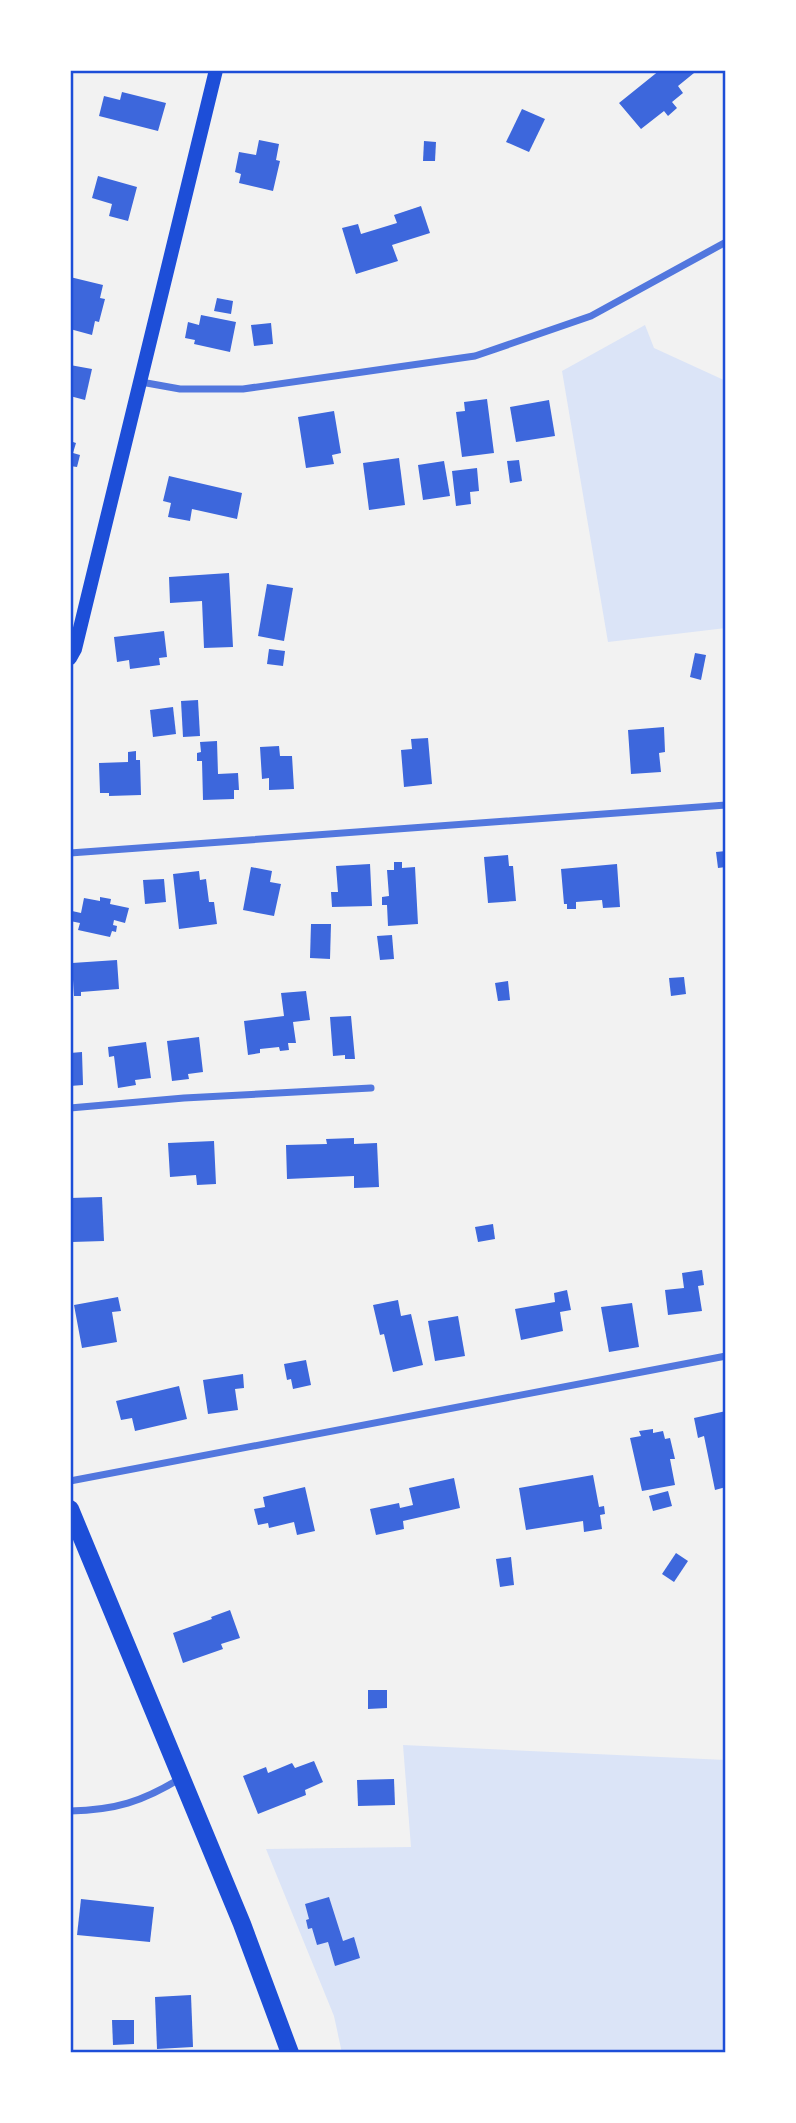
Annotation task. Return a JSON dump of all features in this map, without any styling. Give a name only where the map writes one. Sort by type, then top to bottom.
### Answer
[{"type":"main road","points":[[70,659],[75,649],[216,70]]},
{"type":"main road","points":[[70,1509],[242,1924],[290,2053]]},
{"type":"street","points":[[141,382],[180,389],[243,388],[475,356],[591,316],[726,242]]},
{"type":"street","points":[[70,853],[726,805]]},
{"type":"street","points":[[70,1108],[184,1098],[371,1088]]},
{"type":"street","points":[[70,1481],[726,1356]]},
{"type":"street","points":[[70,1811],[102,1810],[132,1804],[181,1778]]},
{"type":"shaded area","points":[[645,325],[654,348],[726,381],[726,628],[608,642],[562,371]]},
{"type":"shaded area","points":[[403,1745],[726,1760],[726,2053],[342,2053],[334,2016],[266,1849],[411,1847]]},
{"type":"building","points":[[660,70],[691,70],[694,73],[678,86],[683,93],[672,102],[677,108],[668,116],[664,111],[641,129],[619,103]]},
{"type":"building","points":[[122,92],[166,103],[158,131],[99,116],[104,96],[120,100]]},
{"type":"building","points":[[522,109],[545,119],[529,152],[506,142]]},
{"type":"building","points":[[259,140],[279,144],[276,160],[280,161],[273,191],[239,183],[241,174],[235,172],[239,152],[256,155]]},
{"type":"building","points":[[424,141],[436,142],[435,161],[423,161]]},
{"type":"building","points":[[98,176],[137,187],[128,221],[109,216],[112,204],[92,198]]},
{"type":"building","points":[[421,206],[430,233],[392,245],[398,261],[356,274],[342,228],[358,224],[361,234],[397,223],[394,215]]},
{"type":"building","points":[[70,277],[103,285],[100,298],[105,299],[99,322],[95,321],[92,335],[70,329]]},
{"type":"building","points":[[217,298],[233,301],[231,314],[214,311]]},
{"type":"building","points":[[201,315],[236,322],[230,352],[194,344],[195,340],[185,338],[188,322],[199,325]]},
{"type":"building","points":[[271,323],[273,344],[254,346],[251,325]]},
{"type":"building","points":[[70,365],[92,369],[85,400],[70,396]]},
{"type":"building","points":[[487,399],[494,453],[462,457],[456,412],[465,411],[464,402]]},
{"type":"building","points":[[549,400],[555,436],[516,442],[510,407]]},
{"type":"building","points":[[334,411],[341,453],[332,455],[334,464],[306,468],[298,417]]},
{"type":"building","points":[[70,441],[76,443],[73,453],[80,455],[77,467],[70,466]]},
{"type":"building","points":[[399,458],[405,505],[369,510],[363,463]]},
{"type":"building","points":[[519,460],[522,481],[510,483],[507,461]]},
{"type":"building","points":[[444,461],[450,496],[423,500],[418,465]]},
{"type":"building","points":[[477,468],[479,491],[470,492],[471,504],[456,506],[452,471]]},
{"type":"building","points":[[169,476],[242,493],[237,519],[192,509],[190,521],[168,517],[171,503],[163,501]]},
{"type":"building","points":[[229,573],[233,647],[204,648],[202,601],[170,603],[169,577]]},
{"type":"building","points":[[267,584],[293,588],[284,641],[258,636]]},
{"type":"building","points":[[164,631],[167,657],[159,658],[160,665],[130,669],[129,660],[117,662],[114,637]]},
{"type":"building","points":[[269,649],[285,651],[283,666],[267,664]]},
{"type":"building","points":[[695,653],[706,655],[701,680],[690,677]]},
{"type":"building","points":[[198,700],[200,736],[183,737],[181,701]]},
{"type":"building","points":[[173,707],[176,734],[153,737],[150,710]]},
{"type":"building","points":[[664,727],[665,752],[659,753],[661,772],[631,774],[628,730]]},
{"type":"building","points":[[428,738],[432,784],[404,787],[401,750],[412,749],[411,739]]},
{"type":"building","points":[[217,741],[218,774],[238,773],[239,790],[234,790],[234,799],[203,800],[202,761],[197,761],[197,753],[201,752],[200,742]]},
{"type":"building","points":[[279,746],[280,756],[292,756],[294,789],[269,790],[269,778],[262,779],[260,747]]},
{"type":"building","points":[[136,751],[136,760],[140,760],[141,795],[109,796],[109,793],[100,793],[99,763],[128,762],[128,752]]},
{"type":"building","points":[[726,851],[726,867],[718,868],[716,852]]},
{"type":"building","points":[[508,855],[509,866],[513,866],[516,901],[488,903],[484,857]]},
{"type":"building","points":[[394,862],[402,862],[402,868],[415,867],[418,924],[388,926],[387,905],[382,905],[382,897],[389,896],[387,870],[394,870]]},
{"type":"building","points":[[370,864],[372,906],[332,907],[331,892],[338,892],[336,866]]},
{"type":"building","points":[[617,864],[620,907],[603,908],[602,900],[576,902],[576,909],[567,909],[567,904],[564,904],[561,869]]},
{"type":"building","points":[[251,867],[272,871],[270,882],[281,884],[274,916],[243,910]]},
{"type":"building","points":[[199,871],[200,880],[206,879],[209,902],[214,902],[217,924],[179,929],[173,874]]},
{"type":"building","points":[[164,879],[166,902],[145,904],[143,880]]},
{"type":"building","points":[[100,897],[111,899],[110,904],[129,908],[125,923],[114,920],[116,932],[112,931],[110,937],[78,930],[80,923],[70,921],[72,911],[81,913],[84,898],[100,901]]},
{"type":"building","points":[[311,924],[331,924],[330,959],[310,958]]},
{"type":"building","points":[[392,935],[394,959],[380,960],[377,936]]},
{"type":"building","points":[[117,960],[119,989],[81,992],[81,996],[74,996],[72,963]]},
{"type":"building","points":[[684,977],[686,994],[671,996],[669,978]]},
{"type":"building","points":[[508,981],[510,1000],[498,1001],[495,983]]},
{"type":"building","points":[[306,991],[310,1020],[293,1022],[296,1043],[288,1043],[289,1050],[280,1051],[279,1047],[260,1049],[260,1053],[248,1055],[244,1021],[284,1016],[281,993]]},
{"type":"building","points":[[351,1016],[355,1059],[345,1059],[345,1055],[333,1056],[330,1017]]},
{"type":"building","points":[[199,1037],[203,1072],[188,1074],[189,1079],[172,1081],[167,1041]]},
{"type":"building","points":[[146,1042],[151,1078],[135,1080],[136,1085],[118,1088],[114,1056],[109,1057],[108,1047]]},
{"type":"building","points":[[82,1052],[83,1085],[70,1086],[70,1053]]},
{"type":"building","points":[[354,1138],[354,1144],[377,1143],[379,1187],[354,1188],[354,1176],[287,1179],[286,1145],[327,1144],[326,1139]]},
{"type":"building","points":[[214,1141],[216,1184],[197,1185],[196,1175],[170,1177],[168,1143]]},
{"type":"building","points":[[102,1197],[104,1241],[72,1242],[70,1198]]},
{"type":"building","points":[[493,1224],[495,1239],[478,1242],[475,1227]]},
{"type":"building","points":[[702,1270],[704,1285],[698,1286],[702,1311],[668,1315],[665,1290],[684,1288],[682,1273]]},
{"type":"building","points":[[567,1290],[571,1310],[560,1312],[563,1331],[521,1340],[515,1309],[555,1302],[554,1293]]},
{"type":"building","points":[[118,1297],[121,1311],[112,1312],[117,1342],[82,1348],[74,1305]]},
{"type":"building","points":[[398,1300],[401,1316],[411,1314],[423,1365],[393,1372],[384,1334],[380,1335],[373,1305]]},
{"type":"building","points":[[632,1303],[639,1347],[609,1352],[601,1307]]},
{"type":"building","points":[[458,1316],[465,1356],[435,1361],[428,1321]]},
{"type":"building","points":[[306,1360],[311,1385],[293,1389],[291,1379],[287,1380],[284,1364]]},
{"type":"building","points":[[243,1374],[244,1388],[235,1389],[238,1410],[208,1414],[203,1380]]},
{"type":"building","points":[[179,1386],[187,1419],[135,1431],[132,1418],[121,1420],[116,1401]]},
{"type":"building","points":[[726,1411],[726,1487],[715,1490],[704,1436],[698,1438],[694,1418]]},
{"type":"building","points":[[653,1429],[653,1433],[663,1431],[665,1439],[670,1438],[675,1459],[670,1459],[675,1485],[642,1491],[630,1438],[641,1436],[639,1431]]},
{"type":"building","points":[[593,1475],[599,1507],[604,1506],[605,1514],[600,1515],[602,1529],[584,1532],[583,1521],[526,1530],[519,1488]]},
{"type":"building","points":[[454,1478],[460,1508],[403,1521],[404,1529],[376,1535],[370,1509],[399,1503],[400,1508],[413,1505],[409,1488]]},
{"type":"building","points":[[305,1487],[315,1531],[297,1535],[294,1522],[269,1528],[268,1523],[258,1525],[254,1509],[265,1507],[263,1497]]},
{"type":"building","points":[[668,1491],[672,1506],[653,1511],[649,1496]]},
{"type":"building","points":[[676,1553],[688,1561],[674,1582],[662,1574]]},
{"type":"building","points":[[511,1557],[514,1585],[500,1587],[496,1559]]},
{"type":"building","points":[[230,1610],[240,1638],[221,1644],[223,1649],[183,1663],[173,1633]]},
{"type":"building","points":[[368,1690],[387,1690],[387,1708],[368,1709]]},
{"type":"building","points":[[314,1761],[323,1782],[305,1790],[306,1795],[258,1814],[243,1776],[266,1767],[268,1773],[292,1763],[295,1768]]},
{"type":"building","points":[[394,1779],[395,1805],[358,1806],[357,1780]]},
{"type":"building","points":[[329,1897],[343,1941],[354,1937],[360,1958],[335,1966],[328,1942],[317,1945],[312,1928],[308,1929],[306,1920],[309,1919],[305,1904]]},
{"type":"building","points":[[81,1899],[154,1907],[150,1942],[77,1935]]},
{"type":"building","points":[[191,1995],[193,2047],[157,2049],[155,1997]]},
{"type":"building","points":[[112,2020],[134,2020],[134,2044],[113,2045]]}]
